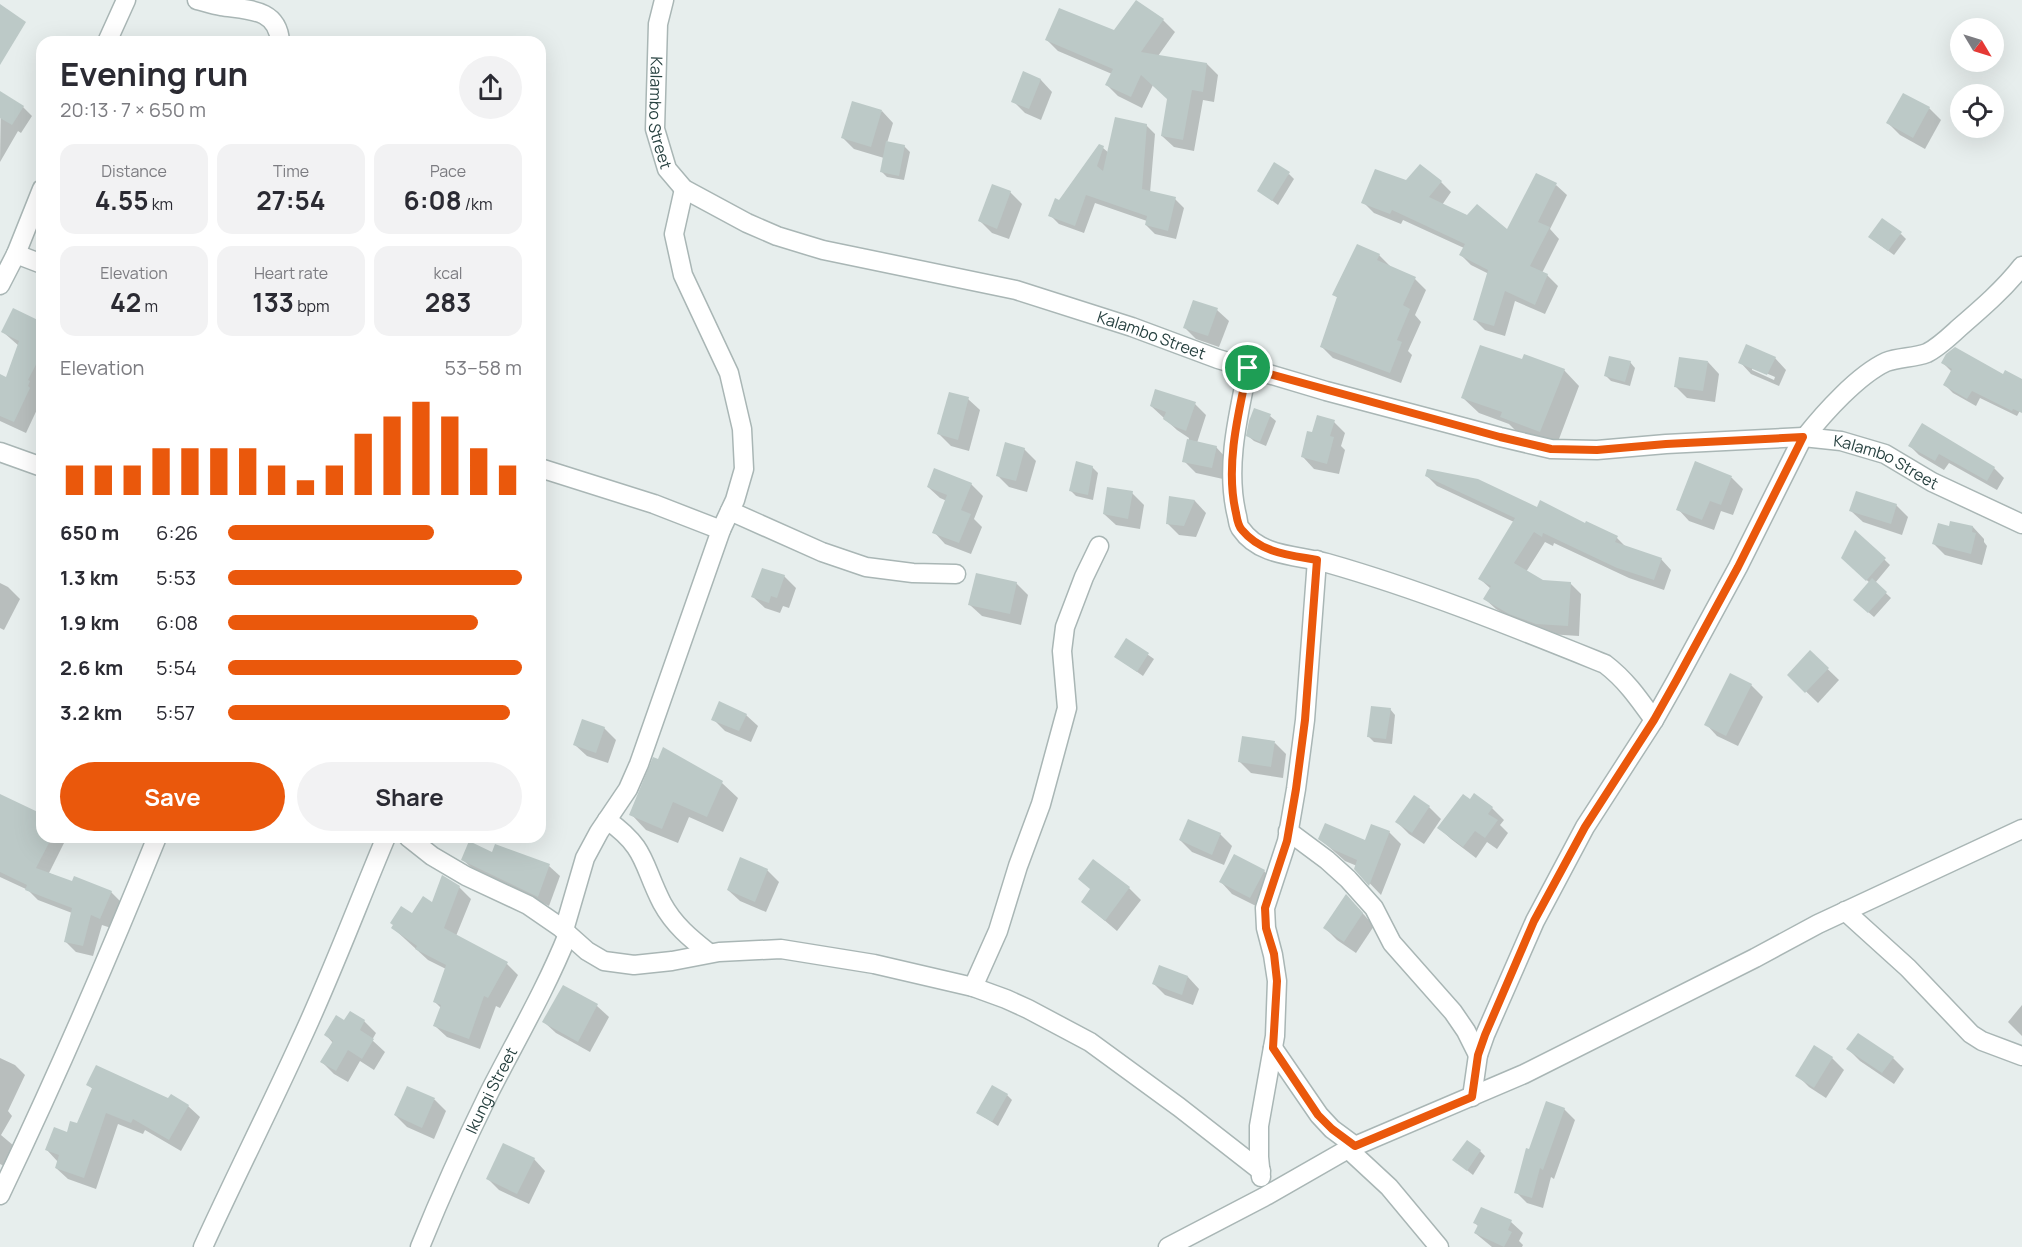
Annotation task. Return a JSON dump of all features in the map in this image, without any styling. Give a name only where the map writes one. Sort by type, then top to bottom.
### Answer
[{"type":"street","points":[[110,36],[126,0]]},
{"type":"street","points":[[197,0],[219,6],[253,10],[271,18],[279,36]]},
{"type":"street","name":"Kalambo Street","points":[[664,0],[658,24],[655,129],[667,169],[684,189],[747,223],[777,236],[823,250],[1016,290],[1132,327],[1248,368],[1551,449],[1597,450],[1804,437],[1841,441],[1885,454],[1932,482],[2022,524]]},
{"type":"street","name":"Ikungi Street","points":[[420,1247],[457,1158],[557,962],[585,858],[628,789],[639,764],[744,469],[742,429],[729,373],[683,275],[674,234],[684,189]]},
{"type":"street","points":[[1,284],[36,204]]},
{"type":"street","points":[[16,254],[36,262]]},
{"type":"street","points":[[1472,1097],[1478,1055],[1534,921],[1585,827],[1654,720],[1738,567],[1804,437],[1821,417],[1872,371],[1888,362],[1928,352],[1946,339],[2005,287],[2022,266]]},
{"type":"street","points":[[1248,368],[1239,412],[1232,469],[1233,500],[1240,528],[1253,541],[1275,553],[1317,560],[1385,579],[1605,664],[1625,682],[1654,720]]},
{"type":"street","points":[[0,452],[36,465]]},
{"type":"street","points":[[546,470],[654,504],[721,530]]},
{"type":"street","points":[[730,511],[831,555],[866,567],[913,573],[956,574]]},
{"type":"street","points":[[973,987],[998,931],[1018,866],[1041,804],[1067,708],[1062,651],[1065,627],[1084,577],[1100,546]]},
{"type":"street","points":[[1264,1197],[1259,1126],[1273,1048],[1277,981],[1274,954],[1266,928],[1265,908],[1288,831],[1296,789],[1305,720],[1317,560]]},
{"type":"street","points":[[607,820],[628,836],[640,851],[662,903],[674,922],[681,931],[709,954]]},
{"type":"street","points":[[1168,1247],[1352,1148],[1472,1097],[1573,1050],[1845,912],[2022,829]]},
{"type":"street","points":[[1288,831],[1327,860],[1374,908],[1392,943],[1453,1012],[1478,1055]]},
{"type":"street","points":[[0,1195],[58,1070],[155,843]]},
{"type":"street","points":[[203,1247],[242,1161],[299,1046],[342,948],[384,843]]},
{"type":"street","points":[[416,843],[432,856],[466,876],[528,905],[566,932],[587,951],[604,961],[634,964],[672,961],[709,954],[781,950],[874,964],[973,987],[1028,1008],[1090,1042],[1261,1171]]},
{"type":"street","points":[[1845,912],[1908,968],[1971,1034],[1982,1041],[2022,1056]]},
{"type":"street","points":[[1273,1048],[1318,1115],[1389,1187],[1439,1247]]},
{"type":"building","points":[[1136,0],[1164,19],[1141,52],[1207,63],[1203,92],[1192,90],[1183,140],[1161,136],[1167,99],[1141,75],[1131,97],[1105,85],[1113,69],[1045,40],[1059,8],[1114,30]]},
{"type":"building","points":[[0,4],[26,22],[0,65]]},
{"type":"building","points":[[1023,71],[1041,79],[1029,109],[1011,102]]},
{"type":"building","points":[[0,91],[24,106],[12,125],[0,118]]},
{"type":"building","points":[[1903,93],[1930,107],[1913,138],[1886,123]]},
{"type":"building","points":[[852,101],[882,110],[871,147],[841,138]]},
{"type":"building","points":[[1115,117],[1147,124],[1142,189],[1176,197],[1168,231],[1145,225],[1147,216],[1086,195],[1075,226],[1048,216],[1055,198],[1059,200],[1099,144],[1104,146],[1097,166],[1103,171]]},
{"type":"building","points":[[886,141],[905,145],[899,176],[880,172]]},
{"type":"building","points":[[1274,162],[1290,172],[1272,201],[1257,191]]},
{"type":"building","points":[[1420,164],[1442,181],[1429,197],[1467,215],[1477,204],[1507,229],[1536,173],[1557,183],[1538,222],[1550,227],[1530,266],[1548,274],[1535,305],[1505,291],[1494,326],[1473,320],[1488,270],[1459,255],[1465,244],[1392,210],[1390,214],[1361,203],[1375,169],[1406,180]]},
{"type":"building","points":[[992,184],[1011,191],[997,229],[978,221]]},
{"type":"building","points":[[1882,218],[1902,232],[1888,251],[1868,237]]},
{"type":"building","points":[[1357,244],[1380,254],[1377,260],[1416,277],[1403,305],[1410,309],[1397,340],[1402,342],[1390,373],[1320,347],[1337,297],[1332,295]]},
{"type":"building","points":[[1193,300],[1218,308],[1208,336],[1183,328]]},
{"type":"building","points":[[13,308],[36,319],[36,365],[28,380],[30,388],[14,422],[0,416],[0,374],[6,377],[19,341],[1,332]]},
{"type":"building","points":[[1746,344],[1776,357],[1767,375],[1738,363]]},
{"type":"building","points":[[1480,345],[1522,359],[1524,354],[1565,369],[1540,432],[1500,417],[1502,412],[1461,398]]},
{"type":"building","points":[[1955,347],[2003,374],[2005,370],[2022,379],[2022,413],[2013,409],[2012,411],[1972,391],[1967,399],[1943,385],[1952,369],[1941,363],[1946,354]]},
{"type":"building","points":[[1609,356],[1631,361],[1625,382],[1604,376]]},
{"type":"building","points":[[1679,357],[1708,361],[1703,391],[1674,387]]},
{"type":"building","points":[[1155,389],[1196,402],[1186,431],[1163,419],[1166,412],[1150,406]]},
{"type":"building","points":[[949,392],[969,397],[958,440],[937,434]]},
{"type":"building","points":[[1254,408],[1271,414],[1260,442],[1246,436]]},
{"type":"building","points":[[1317,415],[1335,420],[1330,436],[1334,437],[1327,464],[1301,457],[1307,431],[1312,432]]},
{"type":"building","points":[[1922,423],[1995,467],[1987,481],[1939,454],[1935,461],[1908,446]]},
{"type":"building","points":[[1187,439],[1217,446],[1212,468],[1182,462]]},
{"type":"building","points":[[1005,442],[1025,448],[1016,481],[996,476]]},
{"type":"building","points":[[1076,461],[1093,466],[1088,495],[1069,491]]},
{"type":"building","points":[[1695,461],[1732,476],[1721,505],[1710,501],[1702,520],[1676,510]]},
{"type":"building","points":[[934,468],[972,483],[961,510],[971,514],[959,543],[932,533],[947,495],[927,487]]},
{"type":"building","points":[[1427,469],[1478,479],[1537,507],[1540,500],[1585,523],[1586,521],[1618,536],[1615,542],[1662,558],[1654,580],[1617,568],[1543,533],[1542,537],[1534,532],[1514,563],[1543,580],[1571,582],[1568,626],[1536,624],[1509,614],[1483,599],[1491,586],[1478,579],[1515,518],[1425,476]]},
{"type":"building","points":[[1107,487],[1133,491],[1128,519],[1103,514]]},
{"type":"building","points":[[1856,491],[1897,504],[1891,524],[1849,511]]},
{"type":"building","points":[[1169,496],[1195,500],[1184,526],[1166,524]]},
{"type":"building","points":[[1950,521],[1973,526],[1972,532],[1976,533],[1971,554],[1932,544],[1938,523],[1949,526]]},
{"type":"building","points":[[1855,530],[1886,558],[1866,581],[1841,558]]},
{"type":"building","points":[[762,568],[785,575],[777,598],[771,596],[769,603],[751,597]]},
{"type":"building","points":[[976,573],[1017,582],[1010,614],[968,605]]},
{"type":"building","points":[[1872,578],[1887,592],[1868,613],[1853,600]]},
{"type":"building","points":[[1126,638],[1149,653],[1137,672],[1114,657]]},
{"type":"building","points":[[1810,650],[1829,668],[1805,693],[1787,675]]},
{"type":"building","points":[[1730,673],[1752,684],[1726,736],[1704,725]]},
{"type":"building","points":[[719,701],[747,714],[739,731],[711,720]]},
{"type":"building","points":[[1371,706],[1391,708],[1386,739],[1367,737]]},
{"type":"building","points":[[582,719],[605,727],[596,753],[573,745]]},
{"type":"building","points":[[1242,736],[1275,741],[1271,767],[1238,762]]},
{"type":"building","points":[[663,747],[723,781],[707,817],[673,802],[662,829],[629,815],[653,757],[658,759]]},
{"type":"building","points":[[1474,793],[1493,807],[1488,814],[1498,820],[1485,838],[1475,831],[1463,847],[1437,828],[1463,794],[1470,799]]},
{"type":"building","points":[[0,794],[36,811],[36,843],[49,843],[36,868],[72,881],[74,876],[112,891],[100,919],[91,915],[83,946],[64,942],[72,908],[25,890],[27,885],[0,872]]},
{"type":"building","points":[[1414,795],[1430,806],[1412,833],[1395,822]]},
{"type":"building","points":[[1188,819],[1221,833],[1212,855],[1179,840]]},
{"type":"building","points":[[1325,823],[1365,840],[1371,824],[1390,831],[1369,886],[1354,869],[1357,860],[1332,849],[1318,839]]},
{"type":"building","points":[[468,843],[473,843],[492,852],[495,844],[550,864],[538,897],[461,860]]},
{"type":"building","points":[[1234,854],[1265,870],[1250,898],[1219,882]]},
{"type":"building","points":[[740,857],[768,869],[755,902],[727,890]]},
{"type":"building","points":[[1093,859],[1130,887],[1105,921],[1081,902],[1090,889],[1078,879]]},
{"type":"building","points":[[442,875],[460,886],[444,928],[508,962],[488,998],[484,996],[469,1039],[433,1026],[441,1005],[433,1002],[446,965],[415,949],[417,946],[391,928],[393,925],[390,923],[401,906],[412,913],[423,896],[432,902]]},
{"type":"building","points":[[1346,894],[1363,913],[1344,942],[1323,928]]},
{"type":"building","points":[[1159,965],[1188,976],[1182,995],[1152,984]]},
{"type":"building","points":[[563,985],[598,1004],[578,1042],[542,1022]]},
{"type":"building","points":[[350,1011],[365,1020],[360,1030],[374,1039],[362,1059],[348,1050],[336,1071],[320,1062],[333,1041],[324,1035],[336,1015],[344,1020]]},
{"type":"building","points":[[1858,1033],[1894,1057],[1882,1073],[1846,1049]]},
{"type":"building","points":[[1814,1045],[1833,1057],[1814,1088],[1795,1076]]},
{"type":"building","points":[[96,1065],[168,1098],[171,1094],[189,1105],[169,1140],[133,1119],[131,1123],[106,1113],[84,1178],[55,1168],[59,1155],[45,1150],[54,1127],[67,1132],[70,1121],[77,1123],[92,1088],[86,1085]]},
{"type":"building","points":[[992,1085],[1008,1094],[992,1122],[976,1113]]},
{"type":"building","points":[[407,1086],[435,1098],[422,1128],[394,1115]]},
{"type":"building","points":[[1546,1101],[1565,1108],[1543,1170],[1540,1168],[1532,1198],[1514,1193],[1526,1148],[1529,1149]]},
{"type":"building","points":[[1467,1140],[1481,1150],[1467,1171],[1452,1160]]},
{"type":"building","points":[[503,1143],[535,1158],[517,1194],[486,1179]]},
{"type":"building","points":[[1481,1207],[1512,1220],[1508,1230],[1512,1232],[1504,1247],[1474,1233],[1478,1225],[1473,1223]]},
{"type":"route","points":[[1248,368],[1326,391],[1551,449],[1597,450],[1803,437],[1738,567],[1676,681],[1654,720],[1585,827],[1534,921],[1485,1035],[1478,1055],[1472,1097],[1355,1146],[1318,1115],[1273,1048],[1277,981],[1274,954],[1266,928],[1265,908],[1287,841],[1296,789],[1305,720],[1317,560],[1275,553],[1253,541],[1240,528],[1233,500],[1232,469],[1239,412],[1248,368]]}]
